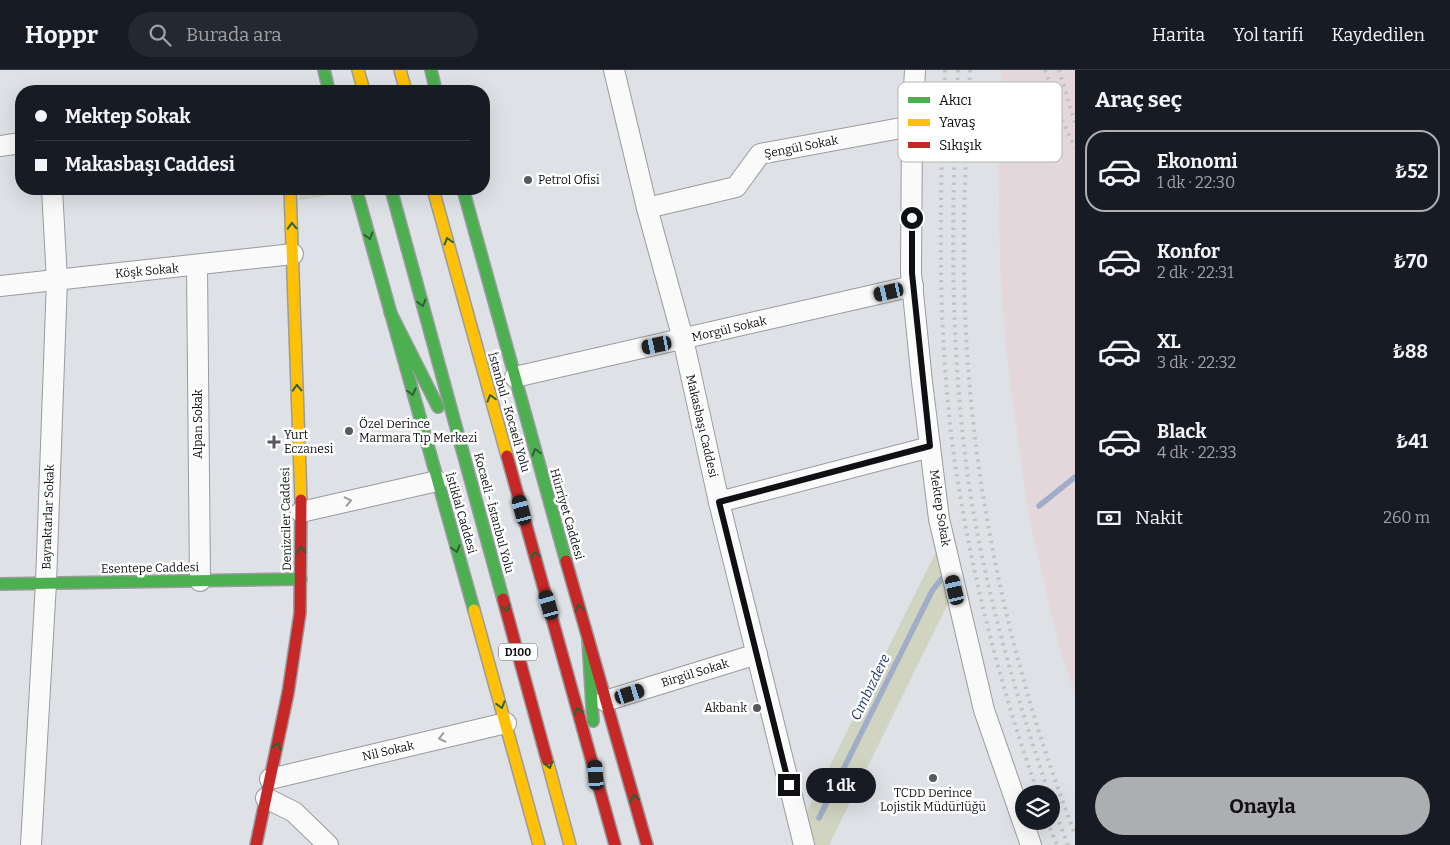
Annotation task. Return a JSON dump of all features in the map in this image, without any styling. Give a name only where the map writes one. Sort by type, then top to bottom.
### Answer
[{"type":"main road","points":[[324,70],[328,85]]},
{"type":"main road","points":[[358,70],[362,85]]},
{"type":"main road","points":[[400,70],[404,85]]},
{"type":"main road","points":[[431,70],[435,85]]},
{"type":"main road","name":"Denizciler Caddesi","points":[[256,845],[288,693],[300,613],[301,512],[290,195]]},
{"type":"main road","name":"İstiklal Caddesi","points":[[358,195],[539,845]]},
{"type":"main road","name":"Kocaeli - İstanbul Yolu","points":[[393,195],[570,845]]},
{"type":"main road","name":"İstanbul - Kocaeli Yolu","points":[[435,195],[615,845]]},
{"type":"main road","name":"Hürriyet Caddesi","points":[[464,195],[647,845]]},
{"type":"main road","points":[[499,325],[504,297]]},
{"type":"main road","points":[[390,312],[466,460]]},
{"type":"main road","name":"Esentepe Caddesi","points":[[0,584],[301,580]]},
{"type":"main road","points":[[588,639],[596,775]]},
{"type":"street","name":"Makasbaşı Caddesi","points":[[614,70],[647,208],[683,339],[719,502],[803,844]]},
{"type":"street","name":"Şengül Sokak","points":[[647,208],[736,187],[760,154],[898,129]]},
{"type":"street","points":[[0,146],[15,144]]},
{"type":"street","name":"Mektep Sokak","points":[[912,162],[913,286],[930,446],[940,519],[984,710],[1030,845]]},
{"type":"street","name":"Bayraktarlar Sokak","points":[[31,845],[46,582],[57,280],[52,195]]},
{"type":"street","name":"Köşk Sokak","points":[[0,286],[197,266],[293,254]]},
{"type":"street","name":"Alpan Sokak","points":[[197,266],[200,581]]},
{"type":"street","name":"Morgül Sokak","points":[[515,377],[913,286]]},
{"type":"street","points":[[719,502],[930,446]]},
{"type":"street","points":[[301,512],[437,481]]},
{"type":"street","name":"Birgül Sokak","points":[[606,701],[757,654]]},
{"type":"street","name":"Nil Sokak","points":[[268,789],[506,723]]},
{"type":"street","points":[[268,789],[328,845]]},
{"type":"shaded area","points":[[1002,70],[1075,70],[1075,694],[1061,653],[1029,518],[1006,351],[1000,262],[998,162],[1062,162],[1062,82],[1001,82]]},
{"type":"green space","points":[[299,195],[333,195],[299,200]]},
{"type":"green space","points":[[942,540],[953,593],[829,845],[809,845],[803,820]]},
{"type":"waterway","name":"Cımbızdere","points":[[1039,506],[1075,477]]},
{"type":"waterway","name":"Cımbızdere","points":[[819,818],[932,591],[947,572]]},
{"type":"railway","points":[[945,70],[945,82]]},
{"type":"railway","points":[[958,70],[958,82]]},
{"type":"railway","points":[[970,70],[970,82]]},
{"type":"railway","points":[[1045,70],[1049,82]]},
{"type":"railway","points":[[1059,70],[1075,123]]},
{"type":"railway","points":[[1062,120],[1075,148]]},
{"type":"railway","points":[[942,162],[941,283],[943,336],[952,442],[967,533],[983,609],[1003,683],[1035,785]]},
{"type":"railway","points":[[955,162],[953,229],[955,334],[963,439],[970,491],[993,606],[1046,785]]},
{"type":"railway","points":[[966,162],[964,265],[966,337],[972,410],[981,482],[1009,626],[1050,766],[1075,834]]},
{"type":"railway","points":[[1060,824],[1068,845]]},
{"type":"railway","points":[[1051,830],[1057,845]]},
{"type":"traffic: fast","points":[[324,70],[328,85]]},
{"type":"traffic: fast","points":[[431,70],[435,85]]},
{"type":"traffic: fast","points":[[358,195],[474,610]]},
{"type":"traffic: fast","points":[[393,195],[503,599]]},
{"type":"traffic: fast","points":[[465,195],[566,561]]},
{"type":"traffic: fast","points":[[390,312],[438,407]]},
{"type":"traffic: fast","points":[[0,584],[301,579]]},
{"type":"traffic: fast","points":[[588,639],[593,721]]},
{"type":"traffic: slow","points":[[358,70],[362,85]]},
{"type":"traffic: slow","points":[[400,70],[404,85]]},
{"type":"traffic: slow","points":[[290,195],[301,500]]},
{"type":"traffic: slow","points":[[435,195],[507,456]]},
{"type":"traffic: slow","points":[[474,610],[539,845]]},
{"type":"traffic: slow","points":[[547,760],[570,845]]},
{"type":"traffic: jam","points":[[507,456],[615,845]]},
{"type":"traffic: jam","points":[[256,845],[288,693],[300,613],[301,500]]},
{"type":"traffic: jam","points":[[566,561],[647,845]]},
{"type":"traffic: jam","points":[[503,599],[547,760]]},
{"type":"place","name":"Petrol Ofisi","points":[[528,180]]},
{"type":"place","name":"Özel Derince Marmara Tıp Merkezi","points":[[349,431]]},
{"type":"place","name":"Yurt Eczanesi","points":[[274,442]]},
{"type":"place","name":"Akbank","points":[[757,708]]},
{"type":"place","name":"TCDD Derince Lojistik Müdürlüğü","points":[[933,778]]},
{"type":"route","points":[[789,785],[719,502],[930,446],[912,273],[912,218]]}]
